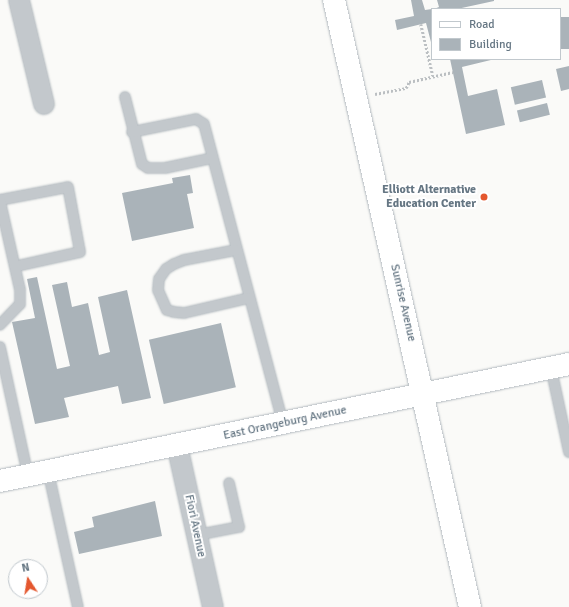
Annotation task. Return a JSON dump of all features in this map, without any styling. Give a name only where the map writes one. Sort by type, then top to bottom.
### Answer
[{"type":"street","points":[[19,0],[44,104]]},
{"type":"street","name":"Sunrise Avenue","points":[[334,0],[470,607]]},
{"type":"street","name":"East Orangeburg Avenue","points":[[0,481],[560,366]]},
{"type":"street","name":"Fiori Avenue","points":[[177,445],[213,607]]},
{"type":"lane","points":[[125,96],[132,132],[142,164],[148,168],[165,168],[212,158]]},
{"type":"lane","points":[[132,132],[196,119],[204,124],[236,250],[283,423]]},
{"type":"lane","points":[[0,325],[20,304],[17,266],[0,200],[68,186],[80,252],[17,266]]},
{"type":"lane","points":[[236,250],[184,260],[174,264],[166,269],[159,279],[158,290],[167,310],[184,313],[249,298]]},
{"type":"lane","points":[[0,347],[78,607]]},
{"type":"lane","points":[[560,366],[569,452]]},
{"type":"lane","points":[[197,535],[239,527],[229,483]]},
{"type":"path","points":[[421,24],[433,76]]},
{"type":"path","points":[[357,98],[406,88],[409,82],[453,72]]},
{"type":"building","points":[[411,0],[422,0],[425,10],[431,9],[431,42],[426,23],[397,30],[395,20],[414,16]]},
{"type":"building","points":[[437,0],[494,0],[462,8],[436,8],[439,7]]},
{"type":"building","points":[[561,17],[569,17],[569,49],[561,49]]},
{"type":"building","points":[[450,60],[491,60],[462,67],[468,96],[497,89],[505,125],[466,134]]},
{"type":"building","points":[[569,66],[569,89],[561,91],[556,69]]},
{"type":"building","points":[[542,80],[546,98],[515,105],[511,87]]},
{"type":"building","points":[[547,103],[550,115],[520,122],[517,110]]},
{"type":"building","points":[[190,175],[193,193],[187,194],[194,228],[132,241],[122,193],[173,183],[172,178]]},
{"type":"building","points":[[37,277],[57,369],[70,366],[52,285],[67,282],[72,307],[88,303],[99,355],[110,352],[98,297],[127,290],[151,398],[122,404],[118,386],[64,398],[69,417],[35,424],[12,322],[35,318],[27,279]]},
{"type":"building","points":[[221,323],[236,387],[164,404],[149,340]]},
{"type":"building","points":[[155,501],[162,536],[79,554],[74,532],[94,527],[92,517]]},
{"type":"place","name":"Elliott Alternative Education Center","points":[[484,197]]}]
